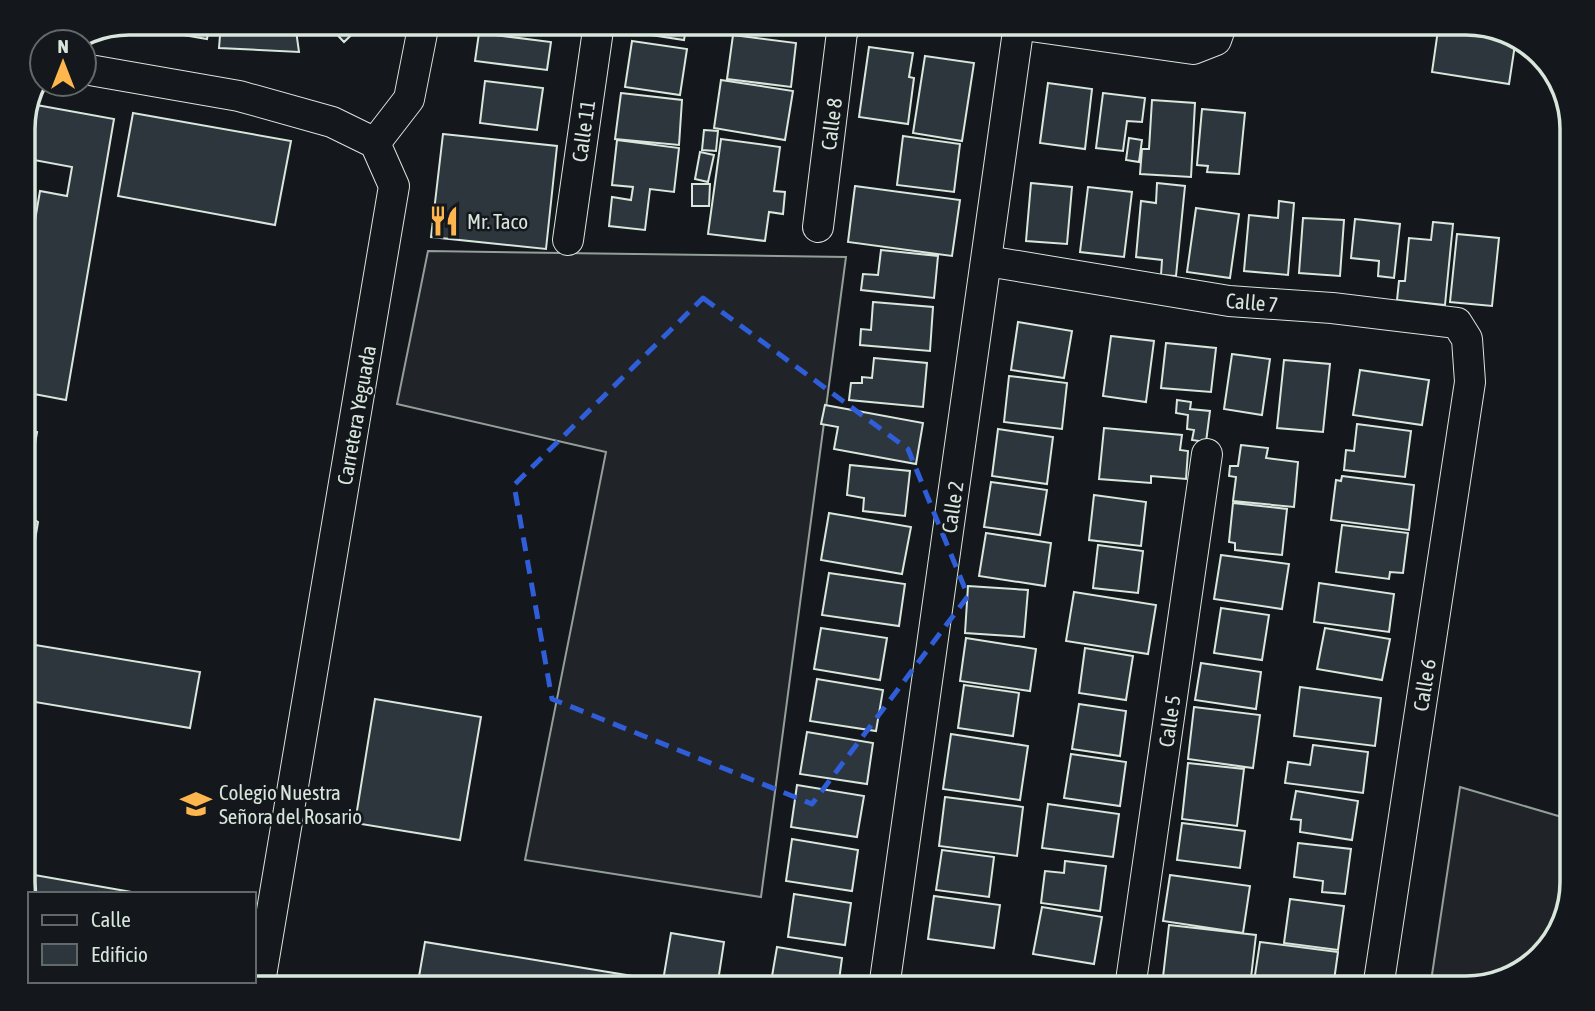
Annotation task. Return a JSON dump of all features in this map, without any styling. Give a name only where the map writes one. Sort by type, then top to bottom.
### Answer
[{"type":"street","points":[[98,71],[239,96],[331,122],[375,143],[409,99],[422,35]]},
{"type":"street","name":"Calle 11","points":[[568,240],[597,35]]},
{"type":"street","name":"Calle 8","points":[[817,227],[842,35]]},
{"type":"street","name":"Calle 2","points":[[892,976],[987,261],[1013,35]]},
{"type":"street","points":[[1093,35],[1193,49],[1216,40],[1218,35]]},
{"type":"street","name":"Carretera Yeguada","points":[[261,976],[394,186],[375,143]]},
{"type":"street","name":"Calle 7","points":[[987,261],[1228,301],[1332,307],[1457,323],[1467,339],[1470,382]]},
{"type":"street","name":"Calle 6","points":[[1380,976],[1470,382]]},
{"type":"street","name":"Calle 5","points":[[1132,976],[1207,454]]},
{"type":"highlighted area","points":[[703,298],[908,449],[968,596],[812,804],[552,699],[514,485]]},
{"type":"shaded area","points":[[428,251],[846,257],[761,897],[525,860],[606,452],[397,404]]},
{"type":"shaded area","points":[[1460,787],[1560,816],[1558,900],[1550,924],[1537,944],[1518,960],[1490,973],[1432,976]]},
{"type":"building","points":[[184,35],[208,35],[207,39]]},
{"type":"building","points":[[220,35],[297,35],[299,52],[219,48]]},
{"type":"building","points":[[337,35],[351,35],[344,42]]},
{"type":"building","points":[[479,35],[551,42],[547,70],[475,61]]},
{"type":"building","points":[[651,35],[685,35],[684,40]]},
{"type":"building","points":[[733,35],[796,43],[791,87],[727,79]]},
{"type":"building","points":[[1437,35],[1478,36],[1496,40],[1514,49],[1509,84],[1432,72]]},
{"type":"building","points":[[632,41],[687,49],[680,95],[625,87]]},
{"type":"building","points":[[869,47],[913,53],[909,77],[914,78],[908,124],[859,117]]},
{"type":"building","points":[[925,56],[974,63],[962,141],[913,133]]},
{"type":"building","points":[[721,80],[793,91],[785,140],[714,128]]},
{"type":"building","points":[[485,81],[543,88],[537,130],[480,123]]},
{"type":"building","points":[[1048,83],[1092,89],[1085,149],[1040,143]]},
{"type":"building","points":[[621,93],[682,100],[679,145],[615,139]]},
{"type":"building","points":[[1103,93],[1145,98],[1142,122],[1127,121],[1123,151],[1096,148]]},
{"type":"building","points":[[1152,100],[1195,103],[1191,177],[1140,174],[1142,149],[1149,149]]},
{"type":"building","points":[[38,105],[114,119],[66,400],[35,394],[35,220],[40,191],[67,196],[72,167],[35,160]]},
{"type":"building","points":[[1202,109],[1245,113],[1239,174],[1207,172],[1208,166],[1197,165]]},
{"type":"building","points":[[133,113],[291,141],[275,225],[118,196]]},
{"type":"building","points":[[704,130],[718,131],[716,151],[702,150]]},
{"type":"building","points":[[443,134],[557,146],[546,249],[431,237]]},
{"type":"building","points":[[903,136],[960,144],[954,192],[897,185]]},
{"type":"building","points":[[1129,138],[1142,140],[1139,162],[1126,160]]},
{"type":"building","points":[[721,139],[780,147],[774,191],[785,192],[783,214],[769,212],[765,241],[708,234]]},
{"type":"building","points":[[617,140],[679,148],[674,192],[650,189],[645,230],[609,226],[612,197],[631,200],[633,187],[612,185]]},
{"type":"building","points":[[700,152],[714,155],[708,182],[695,179]]},
{"type":"building","points":[[1031,183],[1072,187],[1067,244],[1026,241]]},
{"type":"building","points":[[1157,183],[1185,186],[1176,276],[1161,275],[1162,260],[1136,257],[1141,201],[1156,203]]},
{"type":"building","points":[[692,184],[710,184],[709,206],[692,206]]},
{"type":"building","points":[[855,186],[960,200],[952,256],[848,242]]},
{"type":"building","points":[[1088,187],[1132,192],[1124,257],[1080,252]]},
{"type":"building","points":[[1279,201],[1294,203],[1288,275],[1244,271],[1249,215],[1278,218]]},
{"type":"building","points":[[1196,208],[1239,214],[1230,278],[1187,272]]},
{"type":"building","points":[[1303,218],[1344,220],[1340,276],[1299,273]]},
{"type":"building","points":[[1355,219],[1400,224],[1394,278],[1378,276],[1379,261],[1351,258]]},
{"type":"building","points":[[1433,222],[1453,224],[1445,305],[1397,300],[1399,281],[1405,281],[1409,238],[1431,240]]},
{"type":"building","points":[[1457,234],[1499,238],[1492,306],[1450,302]]},
{"type":"building","points":[[881,250],[938,256],[934,298],[861,290],[863,274],[878,275]]},
{"type":"building","points":[[873,302],[933,307],[930,351],[860,345],[861,329],[871,330]]},
{"type":"building","points":[[1018,322],[1072,331],[1064,378],[1011,370]]},
{"type":"building","points":[[1111,336],[1154,341],[1146,402],[1103,396]]},
{"type":"building","points":[[1166,343],[1216,348],[1211,392],[1161,388]]},
{"type":"building","points":[[1232,354],[1270,359],[1262,415],[1224,409]]},
{"type":"building","points":[[874,358],[927,363],[923,407],[849,400],[851,383],[862,383],[862,377],[872,378]]},
{"type":"building","points":[[1284,360],[1330,364],[1323,432],[1277,428]]},
{"type":"building","points":[[1360,370],[1429,380],[1422,425],[1353,415]]},
{"type":"building","points":[[1009,376],[1067,383],[1062,429],[1004,422]]},
{"type":"building","points":[[1177,400],[1191,402],[1190,409],[1210,411],[1206,442],[1192,440],[1194,430],[1187,429],[1188,415],[1176,413]]},
{"type":"building","points":[[825,405],[923,423],[916,464],[834,449],[838,427],[821,424]]},
{"type":"building","points":[[1357,424],[1411,431],[1405,477],[1344,470],[1346,450],[1354,451]]},
{"type":"building","points":[[1104,428],[1182,435],[1180,450],[1188,451],[1186,479],[1151,476],[1151,483],[1099,479]]},
{"type":"building","points":[[998,429],[1053,437],[1047,484],[992,476]]},
{"type":"building","points":[[1241,445],[1268,448],[1266,458],[1298,462],[1294,507],[1233,501],[1236,477],[1229,476],[1230,466],[1238,466]]},
{"type":"building","points":[[850,465],[910,471],[905,516],[863,511],[864,498],[847,495]]},
{"type":"building","points":[[1342,476],[1414,485],[1409,530],[1331,520],[1336,480],[1341,481]]},
{"type":"building","points":[[991,482],[1047,490],[1040,535],[984,527]]},
{"type":"building","points":[[1094,495],[1146,502],[1141,546],[1089,540]]},
{"type":"building","points":[[1233,503],[1287,509],[1282,555],[1235,550],[1235,543],[1229,542]]},
{"type":"building","points":[[829,513],[911,527],[902,574],[821,560]]},
{"type":"building","points":[[1342,525],[1408,533],[1403,573],[1390,572],[1389,579],[1336,572]]},
{"type":"building","points":[[986,533],[1051,543],[1045,586],[979,576]]},
{"type":"building","points":[[1098,545],[1143,551],[1138,593],[1093,588]]},
{"type":"building","points":[[1221,555],[1289,564],[1282,609],[1214,599]]},
{"type":"building","points":[[829,573],[905,584],[899,626],[822,615]]},
{"type":"building","points":[[1319,583],[1394,594],[1389,632],[1314,622]]},
{"type":"building","points":[[968,586],[1028,590],[1024,637],[965,633]]},
{"type":"building","points":[[1074,592],[1156,605],[1148,654],[1066,641]]},
{"type":"building","points":[[1221,608],[1269,615],[1262,660],[1214,653]]},
{"type":"building","points":[[821,628],[887,638],[880,680],[814,669]]},
{"type":"building","points":[[1325,628],[1390,639],[1382,680],[1317,669]]},
{"type":"building","points":[[966,638],[1036,649],[1030,691],[960,681]]},
{"type":"building","points":[[35,645],[200,672],[190,728],[35,702]]},
{"type":"building","points":[[1085,648],[1133,656],[1126,700],[1079,693]]},
{"type":"building","points":[[1201,663],[1261,672],[1256,709],[1195,700]]},
{"type":"building","points":[[817,679],[883,690],[876,731],[810,721]]},
{"type":"building","points":[[964,685],[1019,693],[1013,736],[958,728]]},
{"type":"building","points":[[1300,687],[1381,698],[1375,746],[1294,736]]},
{"type":"building","points":[[375,699],[481,717],[460,840],[355,823]]},
{"type":"building","points":[[1079,704],[1126,711],[1120,756],[1072,749]]},
{"type":"building","points":[[1194,707],[1260,715],[1253,768],[1188,759]]},
{"type":"building","points":[[807,732],[873,743],[867,784],[800,774]]},
{"type":"building","points":[[951,734],[1028,746],[1020,800],[943,789]]},
{"type":"building","points":[[1313,745],[1368,752],[1363,793],[1285,783],[1288,762],[1310,765]]},
{"type":"building","points":[[1071,754],[1126,762],[1120,806],[1064,798]]},
{"type":"building","points":[[1188,763],[1244,769],[1237,826],[1182,819]]},
{"type":"building","points":[[797,785],[864,796],[857,837],[791,827]]},
{"type":"building","points":[[1296,791],[1358,801],[1352,840],[1300,832],[1301,820],[1291,819]]},
{"type":"building","points":[[945,797],[1023,807],[1017,856],[939,846]]},
{"type":"building","points":[[1048,804],[1119,814],[1113,857],[1042,848]]},
{"type":"building","points":[[1182,823],[1245,831],[1240,868],[1177,860]]},
{"type":"building","points":[[792,839],[858,850],[852,891],[786,881]]},
{"type":"building","points":[[1298,843],[1351,849],[1345,894],[1322,892],[1323,881],[1294,877]]},
{"type":"building","points":[[942,850],[994,857],[989,897],[936,890]]},
{"type":"building","points":[[1065,861],[1106,866],[1100,911],[1041,903],[1045,871],[1064,873]]},
{"type":"building","points":[[35,875],[132,892],[36,892]]},
{"type":"building","points":[[1170,875],[1250,886],[1243,933],[1163,921]]},
{"type":"building","points":[[794,894],[851,903],[845,945],[788,937]]},
{"type":"building","points":[[934,896],[1000,905],[994,948],[928,939]]},
{"type":"building","points":[[1290,899],[1344,906],[1338,950],[1284,943]]},
{"type":"building","points":[[1042,907],[1102,917],[1094,964],[1033,954]]},
{"type":"building","points":[[1169,925],[1256,935],[1251,976],[1163,976]]},
{"type":"building","points":[[671,933],[724,942],[719,976],[664,976]]},
{"type":"building","points":[[425,942],[632,976],[419,976]]},
{"type":"building","points":[[1260,942],[1338,952],[1335,976],[1255,976]]},
{"type":"building","points":[[777,947],[842,958],[840,976],[772,976]]},
{"type":"place","name":"Mr. Taco","points":[[444,221]]},
{"type":"place","name":"Colegio Nuestra Señora del Rosario","points":[[196,804]]}]
